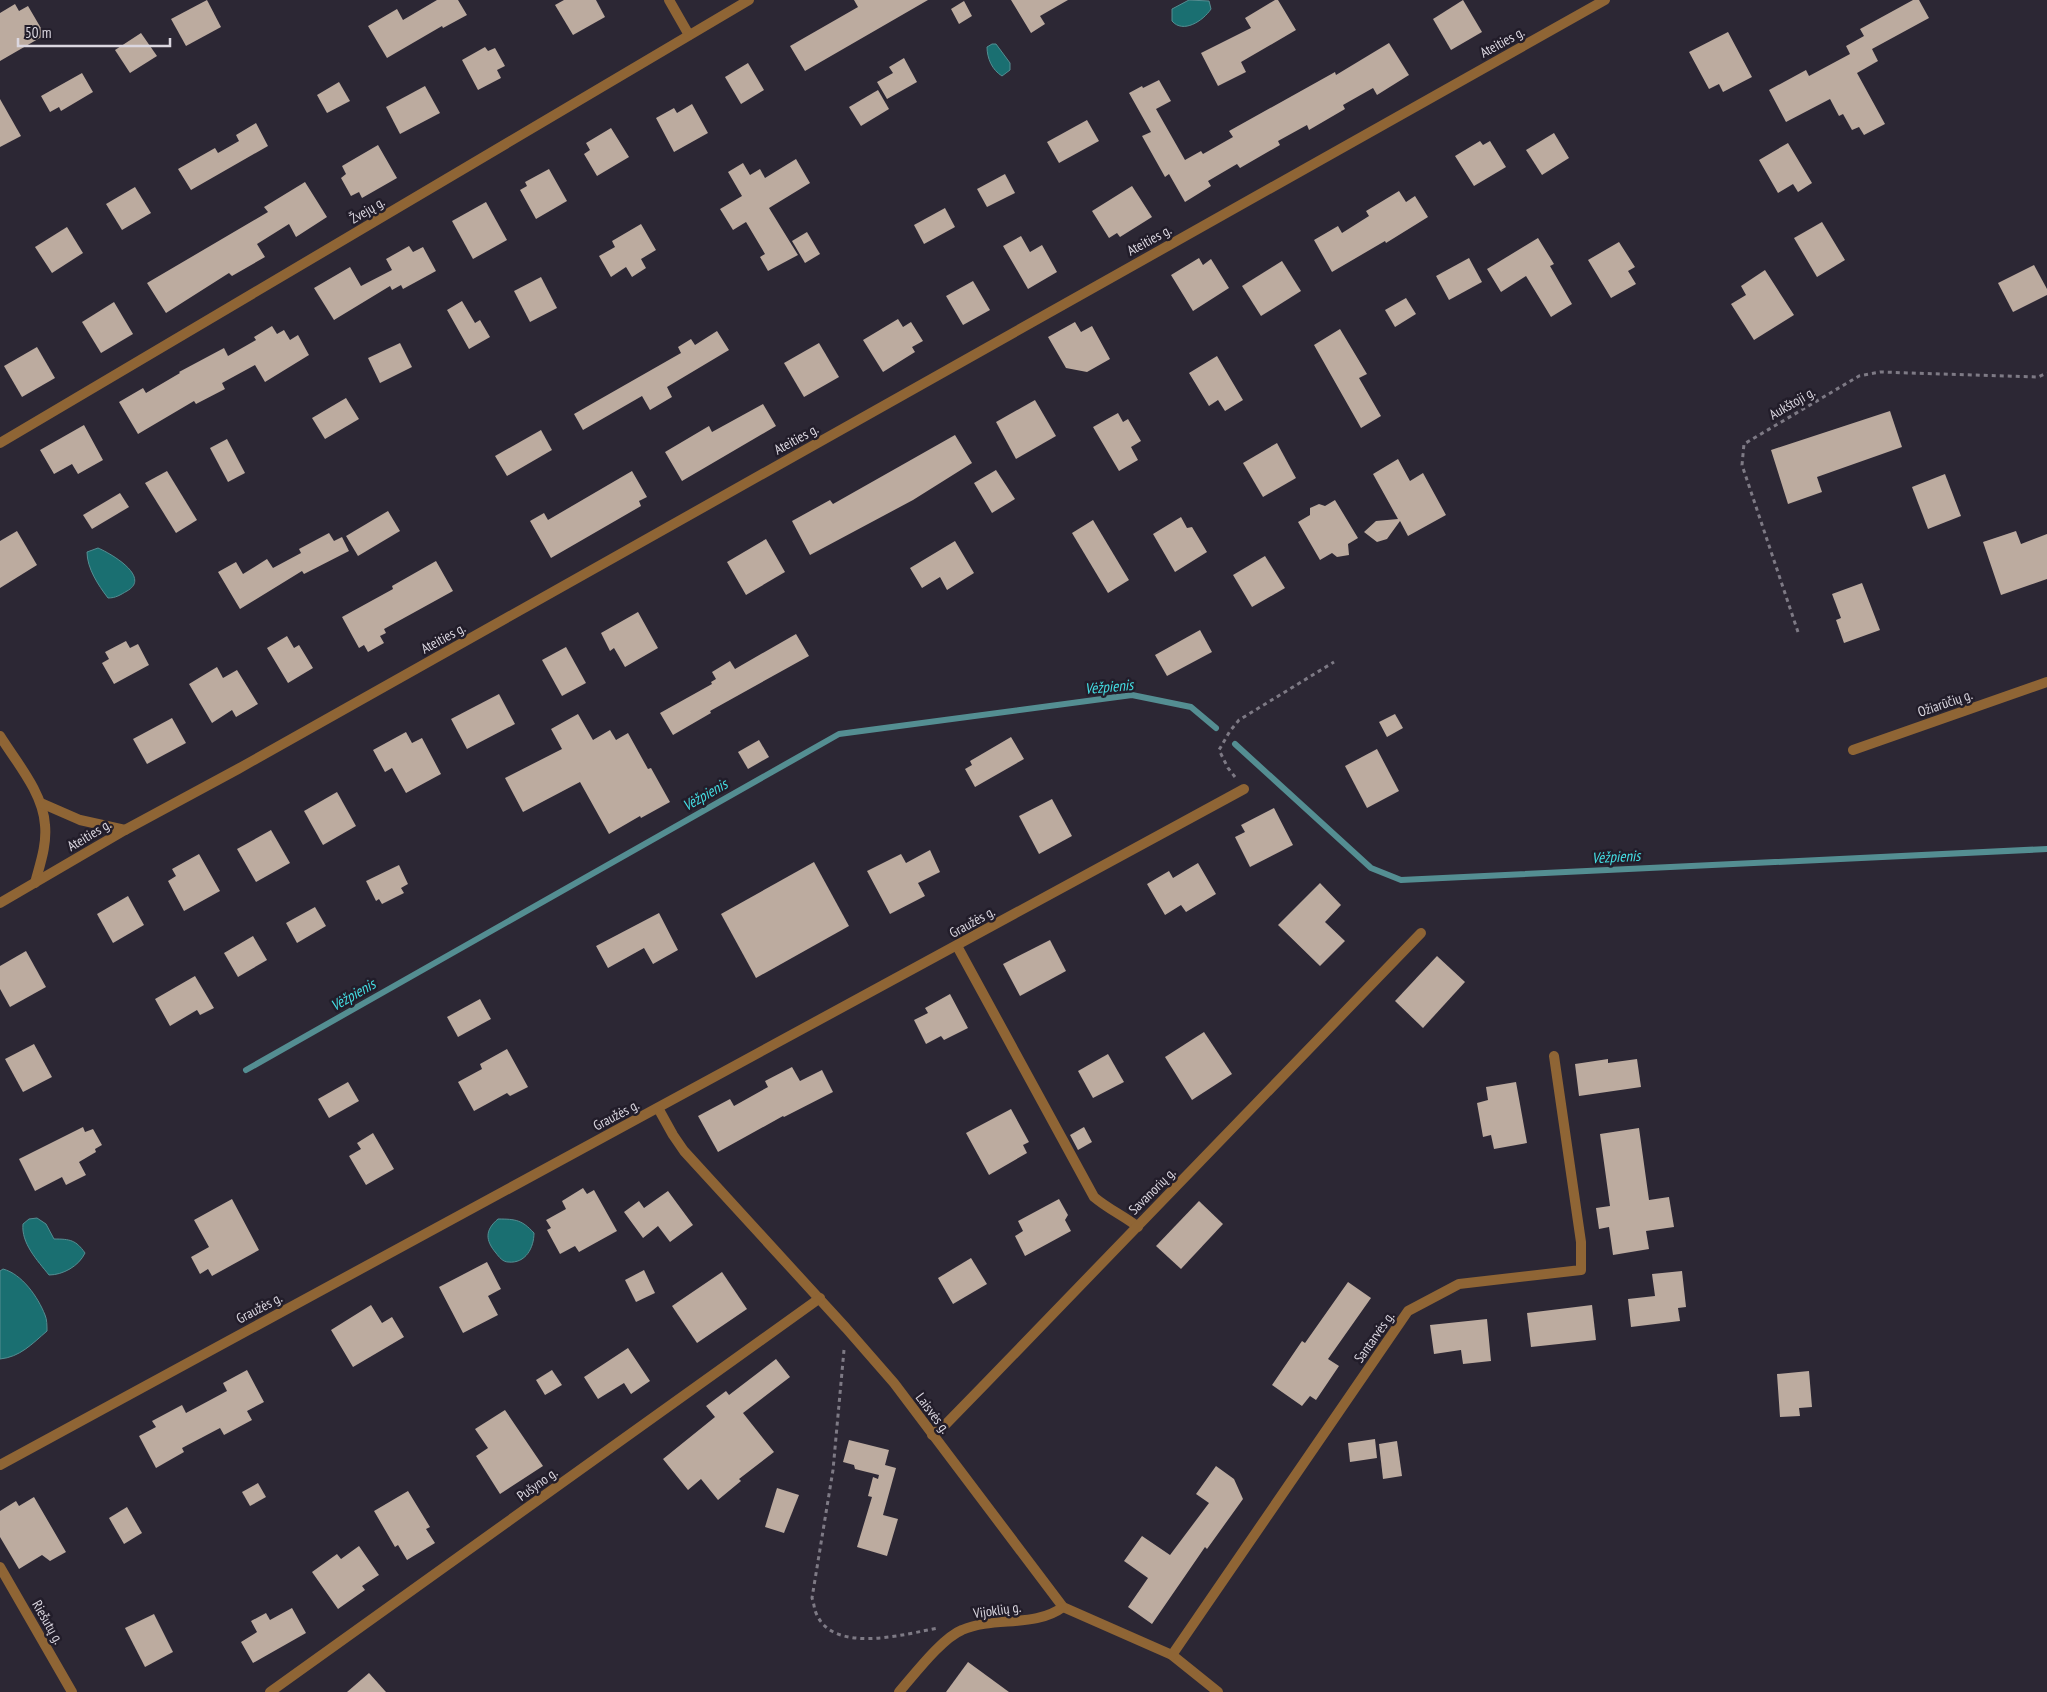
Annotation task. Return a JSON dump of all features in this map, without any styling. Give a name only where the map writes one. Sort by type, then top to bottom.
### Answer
[{"type":"street","points":[[669,0],[689,35]]},
{"type":"street","name":"Žvejų g.","points":[[0,443],[749,0]]},
{"type":"street","name":"Ateities g.","points":[[0,903],[125,830],[247,764],[1605,0]]},
{"type":"street","name":"Ožiarūčių g.","points":[[1853,750],[2047,682]]},
{"type":"street","points":[[0,736],[41,803],[45,826],[44,848],[36,883]]},
{"type":"street","name":"Graužės g.","points":[[0,1465],[1244,789]]},
{"type":"street","points":[[41,803],[80,820],[125,830]]},
{"type":"street","name":"Savanorių g.","points":[[957,946],[1094,1198],[1138,1227],[1422,933]]},
{"type":"street","name":"Santarvės g.","points":[[1172,1655],[1408,1311],[1459,1284],[1581,1270],[1581,1242],[1554,1056]]},
{"type":"street","name":"Laisvės g.","points":[[658,1108],[684,1151],[820,1298],[894,1383],[1063,1607],[1172,1655],[1218,1692]]},
{"type":"street","points":[[932,1435],[946,1424],[1138,1227]]},
{"type":"street","name":"Pušyno g.","points":[[270,1692],[820,1298]]},
{"type":"street","name":"Riešutų g.","points":[[0,1567],[72,1692]]},
{"type":"street","name":"Vijoklių g.","points":[[899,1692],[942,1645],[961,1630],[981,1624],[1053,1615],[1063,1607]]},
{"type":"path","name":"Aukštoji g.","points":[[1798,632],[1742,465],[1744,444],[1859,376],[1880,372],[2038,377],[2047,373]]},
{"type":"path","points":[[1244,789],[1228,768],[1219,750],[1230,731],[1239,720],[1334,662]]},
{"type":"path","points":[[846,1328],[833,1470],[812,1598],[816,1614],[826,1627],[847,1638],[875,1639],[945,1626]]},
{"type":"shaded area","points":[[1189,0],[1209,1],[1211,9],[1203,18],[1193,24],[1187,26],[1177,25],[1172,21],[1172,9]]},
{"type":"shaded area","points":[[996,44],[1010,63],[1010,70],[1002,76],[995,70],[989,59],[987,47]]},
{"type":"shaded area","points":[[98,548],[119,560],[132,573],[135,579],[133,585],[127,591],[118,596],[108,598],[91,570],[87,552]]},
{"type":"shaded area","points":[[37,1218],[46,1224],[54,1239],[64,1239],[79,1245],[85,1253],[75,1266],[60,1273],[49,1275],[27,1245],[23,1231],[23,1224],[29,1219]]},
{"type":"shaded area","points":[[498,1219],[518,1221],[526,1225],[534,1233],[531,1249],[520,1260],[514,1262],[504,1261],[492,1248],[488,1235],[491,1227]]},
{"type":"shaded area","points":[[3,1269],[17,1276],[34,1294],[46,1317],[47,1331],[20,1353],[0,1359],[0,1271]]},
{"type":"building","points":[[207,0],[221,27],[186,46],[171,19]]},
{"type":"building","points":[[437,0],[458,0],[467,15],[443,28],[442,26],[387,58],[368,26],[397,9],[403,20]]},
{"type":"building","points":[[564,0],[596,0],[605,17],[573,35],[555,5]]},
{"type":"building","points":[[854,0],[928,0],[805,71],[790,46],[858,7]]},
{"type":"building","points":[[1011,0],[1068,0],[1040,16],[1045,24],[1031,33]]},
{"type":"building","points":[[1278,0],[1296,30],[1241,62],[1246,72],[1218,86],[1201,53],[1251,28],[1245,18]]},
{"type":"building","points":[[1463,0],[1482,32],[1451,50],[1433,19]]},
{"type":"building","points":[[1913,0],[1919,0],[1929,18],[1872,49],[1878,61],[1857,73],[1885,124],[1864,135],[1859,127],[1852,130],[1843,114],[1839,116],[1830,99],[1786,122],[1769,90],[1806,70],[1809,76],[1850,54],[1846,46],[1864,36],[1860,29]]},
{"type":"building","points":[[964,1],[972,16],[959,24],[951,9]]},
{"type":"building","points":[[15,4],[19,11],[28,6],[45,35],[0,61],[0,13]]},
{"type":"building","points":[[1728,32],[1752,77],[1723,92],[1719,84],[1709,89],[1689,52]]},
{"type":"building","points":[[141,33],[157,56],[130,73],[115,50]]},
{"type":"building","points":[[1389,43],[1409,75],[1377,95],[1373,88],[1343,105],[1345,109],[1309,130],[1307,125],[1278,141],[1280,145],[1240,168],[1237,164],[1208,181],[1211,186],[1185,202],[1169,174],[1165,177],[1142,136],[1151,132],[1129,93],[1159,80],[1171,101],[1156,109],[1185,160],[1201,151],[1203,154],[1233,137],[1229,131],[1335,72],[1336,75]]},
{"type":"building","points":[[485,47],[488,51],[495,48],[505,66],[497,70],[501,78],[478,90],[462,60]]},
{"type":"building","points":[[904,58],[917,82],[887,99],[877,82],[893,73],[889,67]]},
{"type":"building","points":[[748,63],[764,90],[741,104],[725,77]]},
{"type":"building","points":[[82,73],[93,92],[61,111],[59,107],[50,112],[41,96]]},
{"type":"building","points":[[339,82],[350,101],[327,113],[317,95]]},
{"type":"building","points":[[425,86],[440,113],[400,134],[386,107]]},
{"type":"building","points":[[878,90],[889,109],[861,126],[849,107]]},
{"type":"building","points":[[0,99],[21,136],[0,147]]},
{"type":"building","points":[[692,104],[708,133],[674,152],[656,118],[674,108],[677,113]]},
{"type":"building","points":[[1087,120],[1099,141],[1059,163],[1047,142]]},
{"type":"building","points":[[256,123],[268,146],[191,190],[178,169],[215,148],[218,153],[239,141],[236,135]]},
{"type":"building","points":[[611,128],[629,157],[597,176],[584,154],[590,150],[586,143]]},
{"type":"building","points":[[1554,133],[1569,158],[1542,175],[1526,150]]},
{"type":"building","points":[[1480,141],[1483,145],[1490,141],[1506,167],[1474,186],[1455,156]]},
{"type":"building","points":[[1788,143],[1812,183],[1798,192],[1793,184],[1778,193],[1759,160]]},
{"type":"building","points":[[378,145],[397,178],[362,198],[359,192],[351,196],[341,178],[346,174],[342,166]]},
{"type":"building","points":[[796,159],[810,183],[769,208],[798,255],[768,271],[760,257],[765,254],[746,222],[733,230],[720,209],[742,196],[728,172],[743,163],[750,175],[760,169],[765,178]]},
{"type":"building","points":[[549,169],[567,201],[536,219],[520,190],[527,186],[525,182]]},
{"type":"building","points":[[1005,174],[1015,193],[987,207],[977,189]]},
{"type":"building","points":[[305,182],[327,217],[296,237],[289,224],[257,244],[265,257],[232,276],[229,273],[166,313],[147,283],[268,212],[264,207]]},
{"type":"building","points":[[1132,186],[1152,217],[1120,237],[1117,233],[1109,238],[1092,211]]},
{"type":"building","points":[[135,187],[151,213],[122,230],[106,204]]},
{"type":"building","points":[[1399,191],[1406,202],[1415,196],[1428,217],[1386,243],[1385,241],[1332,272],[1314,240],[1338,226],[1342,233],[1369,216],[1366,211]]},
{"type":"building","points":[[486,202],[507,240],[473,259],[452,221]]},
{"type":"building","points":[[945,208],[955,227],[924,244],[914,225]]},
{"type":"building","points":[[1822,222],[1845,260],[1817,277],[1794,238]]},
{"type":"building","points":[[641,224],[656,250],[641,259],[646,268],[632,277],[626,267],[611,277],[599,256],[615,247],[612,241]]},
{"type":"building","points":[[67,227],[83,253],[52,273],[35,247]]},
{"type":"building","points":[[807,232],[820,254],[805,263],[792,241]]},
{"type":"building","points":[[1021,236],[1030,252],[1042,245],[1057,272],[1028,289],[1003,246]]},
{"type":"building","points":[[1538,238],[1554,264],[1550,266],[1572,304],[1551,317],[1526,276],[1501,292],[1487,269]]},
{"type":"building","points":[[1619,242],[1635,267],[1628,271],[1636,284],[1611,298],[1588,260]]},
{"type":"building","points":[[409,246],[413,252],[423,247],[436,271],[403,289],[401,285],[392,290],[390,286],[334,320],[314,288],[350,267],[361,286],[392,270],[386,259]]},
{"type":"building","points":[[1199,258],[1203,265],[1211,259],[1229,288],[1193,311],[1171,275]]},
{"type":"building","points":[[1469,258],[1482,282],[1449,300],[1436,276]]},
{"type":"building","points":[[1282,261],[1301,291],[1261,316],[1242,286]]},
{"type":"building","points":[[2034,265],[2047,289],[2047,295],[2013,312],[1998,283]]},
{"type":"building","points":[[1765,270],[1794,315],[1754,340],[1731,304],[1746,295],[1741,286]]},
{"type":"building","points":[[541,277],[557,308],[530,322],[514,291]]},
{"type":"building","points":[[973,281],[990,310],[963,325],[946,296]]},
{"type":"building","points":[[1406,298],[1416,314],[1395,327],[1385,310]]},
{"type":"building","points":[[462,301],[475,323],[480,320],[490,337],[469,349],[447,310]]},
{"type":"building","points":[[114,302],[133,334],[101,353],[82,322]]},
{"type":"building","points":[[898,319],[903,327],[911,322],[923,341],[912,347],[915,352],[883,372],[863,340]]},
{"type":"building","points":[[1075,322],[1081,332],[1092,326],[1110,359],[1087,372],[1066,368],[1048,337]]},
{"type":"building","points":[[272,326],[277,334],[284,330],[290,340],[298,335],[309,355],[265,382],[255,365],[222,383],[225,389],[196,404],[194,401],[138,434],[119,402],[143,388],[146,393],[179,372],[224,348],[228,356],[256,340],[254,337]]},
{"type":"building","points":[[1340,329],[1367,374],[1359,378],[1381,416],[1361,428],[1314,345]]},
{"type":"building","points":[[717,331],[729,350],[667,387],[672,397],[650,410],[642,396],[583,430],[574,414],[681,353],[678,347],[691,339],[695,345]]},
{"type":"building","points":[[400,343],[412,367],[380,383],[368,358]]},
{"type":"building","points":[[819,343],[839,377],[804,397],[784,363]]},
{"type":"building","points":[[37,347],[55,378],[22,397],[4,366]]},
{"type":"building","points":[[1217,356],[1243,400],[1225,411],[1218,400],[1209,406],[1189,373]]},
{"type":"building","points":[[346,398],[359,419],[325,439],[312,418]]},
{"type":"building","points":[[1035,400],[1056,436],[1016,459],[996,422]]},
{"type":"building","points":[[763,404],[776,426],[682,481],[665,452],[709,426],[712,432]]},
{"type":"building","points":[[1890,411],[1902,447],[1817,477],[1822,492],[1788,504],[1771,450]]},
{"type":"building","points":[[1118,413],[1123,422],[1128,419],[1141,441],[1131,447],[1138,460],[1119,471],[1093,427]]},
{"type":"building","points":[[84,425],[103,460],[78,474],[72,464],[54,474],[40,450]]},
{"type":"building","points":[[541,430],[552,450],[507,476],[495,456]]},
{"type":"building","points":[[955,435],[972,463],[913,500],[810,555],[792,521],[830,500],[833,504]]},
{"type":"building","points":[[227,439],[245,473],[228,482],[210,448]]},
{"type":"building","points":[[1277,443],[1296,478],[1263,497],[1243,463]]},
{"type":"building","points":[[1398,459],[1410,481],[1423,473],[1446,515],[1408,536],[1400,521],[1387,539],[1377,542],[1364,532],[1376,521],[1398,519],[1373,474]]},
{"type":"building","points":[[996,470],[1015,499],[992,513],[974,483]]},
{"type":"building","points":[[167,471],[197,520],[176,533],[145,483]]},
{"type":"building","points":[[632,471],[647,497],[639,501],[641,506],[551,558],[530,521],[544,513],[548,520]]},
{"type":"building","points":[[1945,474],[1961,516],[1928,529],[1912,487]]},
{"type":"building","points":[[120,493],[129,507],[92,529],[83,515]]},
{"type":"building","points":[[1335,500],[1358,538],[1348,544],[1349,555],[1337,557],[1332,553],[1320,560],[1298,522],[1310,515],[1310,508],[1319,504],[1325,506]]},
{"type":"building","points":[[388,511],[400,531],[358,556],[346,536]]},
{"type":"building","points":[[1181,517],[1187,528],[1192,527],[1207,552],[1175,572],[1153,534]]},
{"type":"building","points":[[1093,520],[1129,580],[1108,593],[1072,533]]},
{"type":"building","points":[[17,531],[37,565],[0,588],[0,541]]},
{"type":"building","points":[[2016,531],[2021,544],[2047,534],[2047,579],[2001,595],[1983,542]]},
{"type":"building","points":[[329,533],[334,541],[342,537],[349,551],[304,574],[302,571],[240,609],[218,572],[236,562],[243,574],[267,559],[273,568],[301,553],[299,549]]},
{"type":"building","points":[[766,539],[785,572],[746,595],[727,562]]},
{"type":"building","points":[[955,541],[974,573],[947,590],[940,577],[922,588],[910,568]]},
{"type":"building","points":[[1265,556],[1285,588],[1252,607],[1233,575]]},
{"type":"building","points":[[436,561],[453,591],[384,629],[386,633],[380,636],[384,643],[368,652],[364,645],[359,648],[342,617],[393,589],[392,586]]},
{"type":"building","points":[[1862,583],[1880,630],[1844,643],[1836,620],[1841,618],[1832,594]]},
{"type":"building","points":[[638,612],[658,648],[625,667],[614,648],[610,651],[601,633]]},
{"type":"building","points":[[1200,630],[1212,652],[1167,676],[1155,655]]},
{"type":"building","points":[[796,634],[809,656],[710,711],[711,713],[673,735],[660,713],[712,684],[711,682],[716,679],[712,672],[730,661],[735,669]]},
{"type":"building","points":[[287,636],[294,648],[299,645],[313,668],[288,683],[267,648]]},
{"type":"building","points":[[126,641],[130,648],[138,644],[149,665],[114,684],[102,663],[109,659],[105,652]]},
{"type":"building","points":[[566,647],[586,683],[562,696],[542,660]]},
{"type":"building","points":[[217,667],[223,678],[237,670],[258,704],[236,717],[232,710],[212,723],[189,684]]},
{"type":"building","points":[[499,694],[515,724],[467,749],[451,719]]},
{"type":"building","points":[[578,714],[593,740],[610,730],[616,740],[628,733],[648,769],[651,768],[670,802],[641,818],[640,816],[609,834],[580,782],[523,812],[505,778],[562,749],[551,729]]},
{"type":"building","points":[[1395,714],[1403,728],[1387,737],[1379,722]]},
{"type":"building","points":[[172,718],[186,743],[147,764],[133,739]]},
{"type":"building","points":[[406,732],[412,743],[422,738],[441,774],[406,793],[392,768],[385,772],[373,750]]},
{"type":"building","points":[[1011,737],[1024,759],[975,787],[965,769],[972,765],[970,761]]},
{"type":"building","points":[[759,740],[769,757],[748,769],[738,752]]},
{"type":"building","points":[[1377,749],[1399,791],[1367,808],[1345,766]]},
{"type":"building","points":[[337,792],[356,826],[323,845],[304,811]]},
{"type":"building","points":[[1052,799],[1072,836],[1039,854],[1019,816]]},
{"type":"building","points":[[1274,808],[1293,845],[1250,867],[1235,837],[1245,832],[1241,825]]},
{"type":"building","points":[[271,830],[290,863],[256,882],[237,849]]},
{"type":"building","points":[[930,850],[940,872],[918,883],[925,896],[890,914],[867,871],[901,854],[906,863]]},
{"type":"building","points":[[199,854],[220,891],[184,911],[168,881],[176,876],[172,869]]},
{"type":"building","points":[[814,862],[849,926],[756,978],[721,914]]},
{"type":"building","points":[[1198,863],[1216,894],[1186,912],[1181,905],[1165,915],[1147,884],[1169,871],[1173,878]]},
{"type":"building","points":[[399,865],[408,884],[401,888],[404,893],[382,904],[379,899],[376,901],[366,881]]},
{"type":"building","points":[[1320,883],[1341,905],[1325,922],[1345,941],[1320,966],[1278,925]]},
{"type":"building","points":[[128,896],[144,925],[113,943],[97,914]]},
{"type":"building","points":[[315,907],[326,926],[297,943],[286,923]]},
{"type":"building","points":[[659,913],[678,950],[653,964],[644,948],[608,968],[596,946]]},
{"type":"building","points":[[253,936],[267,960],[238,977],[224,953]]},
{"type":"building","points":[[1050,940],[1066,971],[1020,996],[1003,964]]},
{"type":"building","points":[[26,951],[46,987],[10,1007],[0,989],[0,966]]},
{"type":"building","points":[[1437,956],[1465,982],[1423,1028],[1395,1001]]},
{"type":"building","points":[[195,976],[214,1008],[200,1015],[197,1010],[170,1026],[155,999]]},
{"type":"building","points":[[950,994],[968,1028],[944,1040],[941,1036],[926,1044],[914,1020],[928,1013],[925,1008]]},
{"type":"building","points":[[480,999],[491,1019],[458,1037],[447,1017]]},
{"type":"building","points":[[1204,1032],[1232,1074],[1192,1100],[1165,1057]]},
{"type":"building","points":[[34,1044],[52,1077],[23,1092],[5,1059]]},
{"type":"building","points":[[507,1049],[528,1087],[510,1096],[507,1093],[474,1111],[458,1082],[482,1069],[480,1064]]},
{"type":"building","points":[[1108,1054],[1124,1082],[1093,1098],[1078,1071]]},
{"type":"building","points":[[1608,1059],[1608,1063],[1637,1059],[1641,1087],[1579,1096],[1575,1064]]},
{"type":"building","points":[[792,1067],[800,1081],[822,1070],[833,1092],[783,1116],[718,1152],[698,1116],[730,1099],[734,1106],[768,1087],[765,1081]]},
{"type":"building","points":[[348,1082],[359,1101],[329,1118],[318,1099]]},
{"type":"building","points":[[1516,1082],[1527,1143],[1494,1149],[1491,1135],[1483,1137],[1477,1103],[1488,1100],[1486,1087]]},
{"type":"building","points":[[1011,1109],[1029,1142],[1023,1145],[1027,1153],[989,1175],[966,1133]]},
{"type":"building","points":[[83,1127],[85,1132],[93,1129],[102,1145],[95,1149],[96,1152],[79,1162],[86,1175],[66,1185],[62,1177],[35,1191],[19,1159]]},
{"type":"building","points":[[1084,1127],[1092,1142],[1078,1150],[1070,1135]]},
{"type":"building","points":[[1639,1128],[1649,1200],[1669,1197],[1674,1227],[1646,1231],[1649,1249],[1613,1255],[1609,1227],[1599,1229],[1596,1208],[1610,1206],[1600,1134]]},
{"type":"building","points":[[373,1133],[394,1169],[366,1185],[349,1156],[361,1149],[357,1143]]},
{"type":"building","points":[[583,1188],[587,1194],[594,1190],[617,1231],[579,1252],[575,1246],[560,1254],[547,1230],[551,1228],[546,1220],[566,1209],[562,1201]]},
{"type":"building","points":[[668,1191],[693,1225],[670,1242],[658,1226],[643,1238],[624,1212],[639,1201],[644,1208]]},
{"type":"building","points":[[232,1199],[259,1250],[212,1276],[208,1269],[200,1274],[191,1257],[209,1247],[194,1220]]},
{"type":"building","points":[[1059,1199],[1068,1215],[1065,1220],[1071,1231],[1025,1256],[1015,1236],[1023,1231],[1018,1221]]},
{"type":"building","points":[[1199,1201],[1223,1224],[1181,1269],[1156,1246]]},
{"type":"building","points":[[971,1258],[987,1284],[953,1304],[938,1278]]},
{"type":"building","points":[[487,1262],[501,1289],[488,1296],[498,1315],[463,1333],[439,1287]]},
{"type":"building","points":[[644,1270],[655,1293],[636,1302],[625,1280]]},
{"type":"building","points":[[1682,1271],[1686,1307],[1678,1308],[1680,1321],[1631,1327],[1628,1299],[1655,1296],[1652,1274]]},
{"type":"building","points":[[722,1272],[747,1309],[697,1343],[672,1306]]},
{"type":"building","points":[[1348,1282],[1371,1298],[1328,1359],[1339,1366],[1316,1400],[1310,1396],[1302,1406],[1272,1385],[1302,1341],[1305,1343]]},
{"type":"building","points":[[371,1305],[382,1323],[392,1317],[404,1337],[353,1367],[331,1330]]},
{"type":"building","points":[[1592,1305],[1596,1340],[1531,1347],[1527,1313]]},
{"type":"building","points":[[1487,1319],[1491,1361],[1463,1364],[1461,1350],[1434,1354],[1430,1325]]},
{"type":"building","points":[[628,1348],[650,1381],[631,1394],[624,1383],[598,1399],[584,1377]]},
{"type":"building","points":[[776,1359],[790,1377],[743,1413],[774,1452],[739,1479],[741,1481],[718,1500],[701,1479],[688,1490],[663,1459],[715,1417],[706,1406],[726,1391],[729,1395]]},
{"type":"building","points":[[247,1370],[264,1402],[247,1411],[252,1420],[224,1435],[220,1428],[182,1448],[184,1452],[156,1468],[139,1436],[156,1427],[152,1421],[182,1405],[186,1413],[227,1391],[223,1383]]},
{"type":"building","points":[[552,1370],[562,1385],[545,1395],[536,1380]]},
{"type":"building","points":[[1809,1371],[1812,1407],[1799,1408],[1800,1416],[1780,1417],[1777,1374]]},
{"type":"building","points":[[505,1410],[543,1466],[500,1494],[476,1456],[488,1448],[475,1429]]},
{"type":"building","points":[[1375,1439],[1377,1458],[1350,1462],[1348,1443]]},
{"type":"building","points":[[849,1440],[889,1450],[885,1465],[896,1468],[883,1515],[898,1519],[887,1556],[857,1547],[872,1497],[868,1496],[873,1477],[878,1479],[879,1475],[855,1469],[854,1465],[843,1462]]},
{"type":"building","points":[[1397,1441],[1402,1476],[1383,1479],[1379,1444]]},
{"type":"building","points":[[1216,1466],[1234,1479],[1243,1499],[1207,1549],[1205,1547],[1152,1624],[1128,1607],[1148,1578],[1124,1561],[1142,1536],[1170,1555],[1209,1503],[1196,1494]]},
{"type":"building","points":[[258,1483],[266,1497],[250,1506],[242,1492]]},
{"type":"building","points":[[777,1488],[799,1495],[784,1533],[765,1527]]},
{"type":"building","points":[[408,1491],[430,1527],[426,1529],[435,1543],[407,1560],[398,1545],[395,1547],[374,1511]]},
{"type":"building","points":[[34,1497],[66,1552],[50,1561],[42,1555],[19,1569],[0,1537],[0,1511],[16,1501],[19,1506]]},
{"type":"building","points":[[127,1507],[142,1533],[124,1544],[109,1518]]},
{"type":"building","points":[[359,1546],[379,1575],[362,1586],[365,1590],[338,1609],[312,1572],[337,1554],[341,1559]]},
{"type":"building","points":[[292,1608],[306,1633],[253,1663],[241,1642],[257,1632],[251,1621],[266,1613],[270,1620]]},
{"type":"building","points":[[154,1614],[173,1652],[145,1667],[125,1628]]},
{"type":"building","points":[[968,1662],[1009,1692],[946,1692]]},
{"type":"building","points":[[369,1673],[386,1692],[347,1692]]},
{"type":"waterway","name":"Vėžpienis","points":[[246,1070],[839,734],[1132,695],[1191,707],[1216,728]]},
{"type":"waterway","name":"Vėžpienis","points":[[1235,744],[1371,868],[1401,880],[2047,849]]}]
